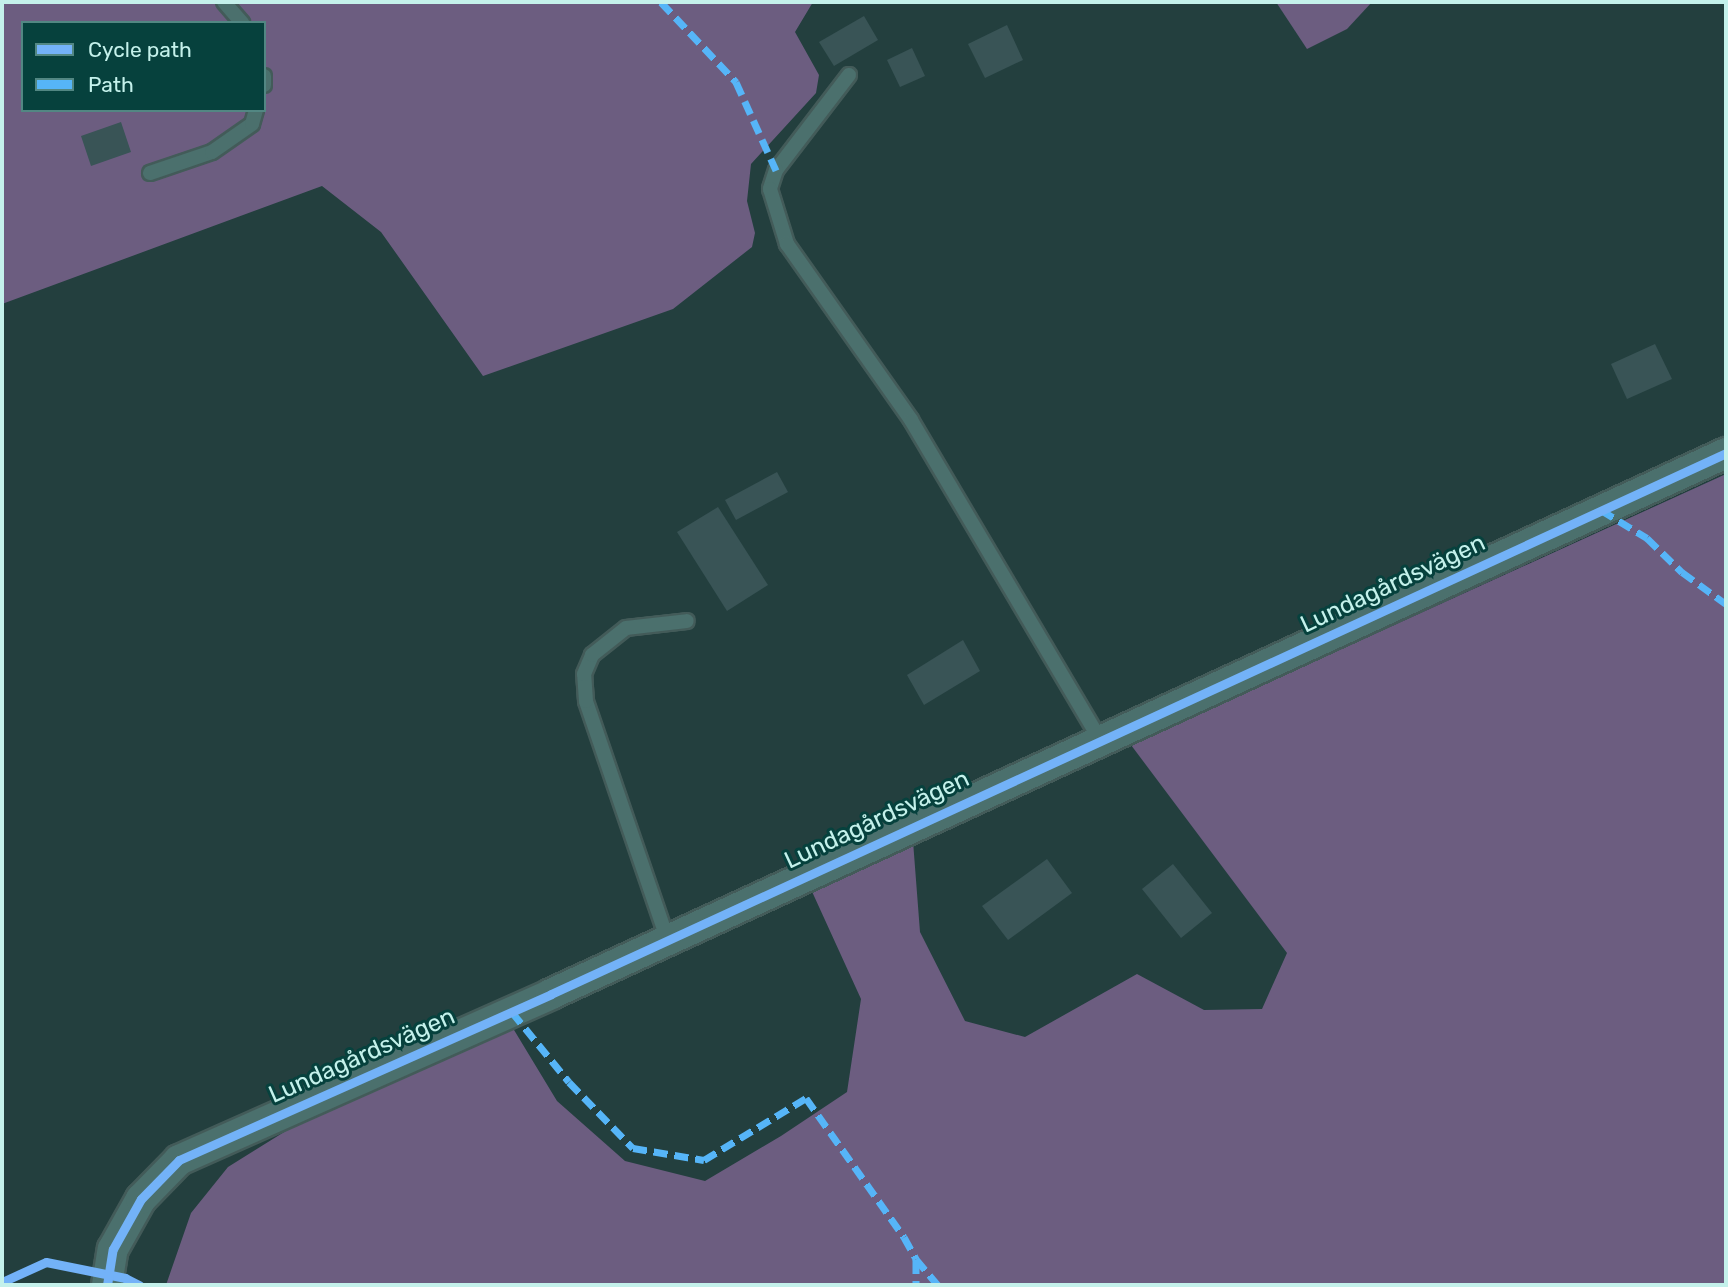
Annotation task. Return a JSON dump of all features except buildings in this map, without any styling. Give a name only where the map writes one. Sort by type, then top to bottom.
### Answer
[{"type":"street","name":"Lundagårdsvägen","points":[[107,1285],[113,1249],[141,1199],[178,1160],[1726,453]]},
{"type":"lane","points":[[224,2],[240,21]]},
{"type":"lane","points":[[849,75],[776,170],[770,188],[787,244],[911,420],[1100,739]]},
{"type":"lane","points":[[150,173],[212,152],[252,124],[255,112]]},
{"type":"lane","points":[[667,938],[586,701],[584,674],[592,654],[626,628],[687,621]]},
{"type":"shaded area","points":[[2,2],[813,2],[795,32],[819,75],[816,93],[751,164],[747,201],[755,233],[752,247],[673,309],[483,376],[381,232],[322,186],[2,304]]},
{"type":"shaded area","points":[[1276,2],[1372,2],[1347,29],[1307,49]]},
{"type":"shaded area","points":[[1726,474],[1726,1285],[166,1285],[191,1213],[228,1167],[297,1124],[511,1025],[557,1101],[625,1161],[705,1181],[781,1136],[847,1092],[861,999],[809,885],[913,841],[920,932],[965,1021],[1025,1037],[1137,974],[1204,1010],[1262,1009],[1287,953],[1131,745]]},
{"type":"marked path","points":[[661,2],[736,82],[776,170]]},
{"type":"marked path","points":[[1601,510],[1647,538],[1682,572],[1726,604]]},
{"type":"marked path","points":[[512,1012],[569,1082],[633,1148],[704,1160],[806,1098],[904,1237],[916,1259],[916,1285]]},
{"type":"marked path","points":[[916,1259],[938,1285]]},
{"type":"cycle path","points":[[107,1285],[113,1249],[141,1199],[179,1160],[551,994],[1726,453]]},
{"type":"cycle path","points":[[2,1282],[46,1262],[125,1278],[139,1285]]}]
